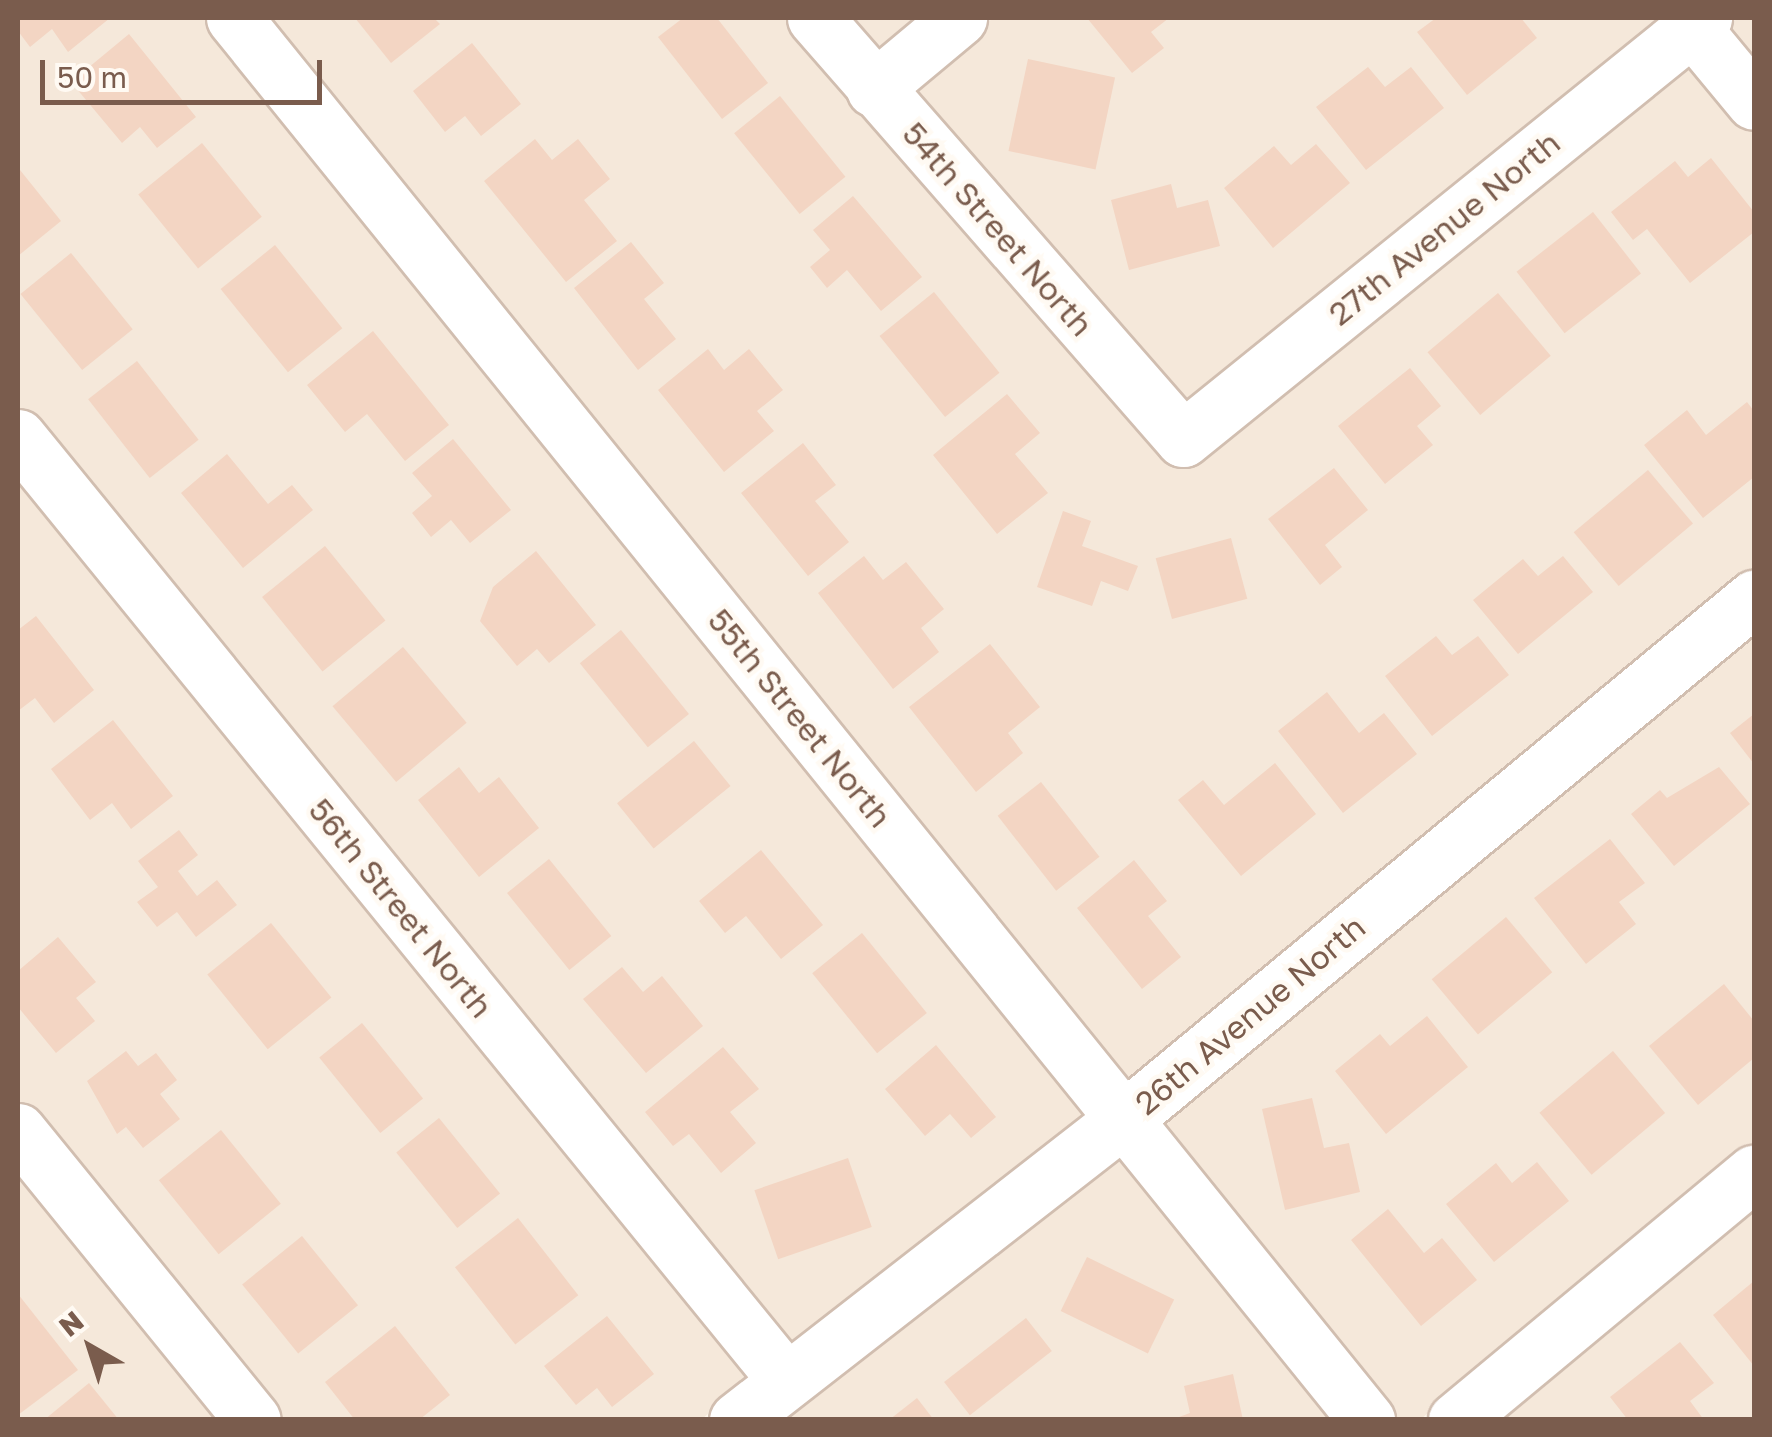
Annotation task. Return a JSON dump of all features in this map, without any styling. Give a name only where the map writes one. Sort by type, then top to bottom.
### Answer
[{"type":"street","name":"55th Street North","points":[[234,18],[1367,1420]]},
{"type":"street","name":"54th Street North","points":[[816,18],[1183,439]]},
{"type":"street","points":[[874,88],[958,18]]},
{"type":"street","points":[[1698,22],[1754,102]]},
{"type":"street","name":"27th Avenue North","points":[[1183,439],[1698,22]]},
{"type":"street","name":"56th Street North","points":[[18,437],[785,1379]]},
{"type":"street","name":"26th Avenue North","points":[[737,1420],[1124,1119],[1754,598]]},
{"type":"street","points":[[18,1131],[252,1420]]},
{"type":"street","points":[[1456,1420],[1754,1173]]},
{"type":"shaded area","points":[[18,18],[209,18],[1095,1114],[787,1350],[18,406]]},
{"type":"shaded area","points":[[259,18],[791,18],[1182,468],[1691,57],[1754,133],[1754,570],[1125,1090]]},
{"type":"shaded area","points":[[841,18],[925,18],[875,59]]},
{"type":"shaded area","points":[[993,18],[1669,18],[1184,410],[903,93]]},
{"type":"shaded area","points":[[1738,18],[1754,18],[1754,72],[1721,32]]},
{"type":"shaded area","points":[[18,468],[756,1374],[702,1419],[278,1419],[18,1100]]},
{"type":"shaded area","points":[[1754,627],[1754,1144],[1421,1419],[1392,1420],[1153,1124]]},
{"type":"shaded area","points":[[1122,1148],[1341,1420],[771,1420]]},
{"type":"shaded area","points":[[18,1162],[227,1419],[18,1419]]},
{"type":"shaded area","points":[[1754,1201],[1754,1419],[1490,1419]]},
{"type":"building","points":[[18,18],[110,18],[68,52],[52,29],[30,47],[18,31]]},
{"type":"building","points":[[355,18],[434,18],[440,24],[391,63]]},
{"type":"building","points":[[683,18],[717,18],[768,83],[722,119],[658,37]]},
{"type":"building","points":[[1087,18],[1169,18],[1151,32],[1164,48],[1132,73]]},
{"type":"building","points":[[1436,18],[1521,18],[1537,38],[1467,95],[1417,32]]},
{"type":"building","points":[[129,34],[196,117],[157,148],[140,127],[122,143],[71,82]]},
{"type":"building","points":[[472,43],[521,104],[481,136],[465,116],[445,132],[413,91]]},
{"type":"building","points":[[1028,59],[1115,78],[1096,169],[1008,151]]},
{"type":"building","points":[[1368,67],[1385,87],[1411,67],[1444,108],[1366,170],[1316,107]]},
{"type":"building","points":[[780,96],[845,177],[800,214],[734,133]]},
{"type":"building","points":[[535,139],[552,160],[578,139],[610,179],[584,200],[617,241],[566,282],[484,181]]},
{"type":"building","points":[[202,143],[262,217],[198,268],[138,195]]},
{"type":"building","points":[[1316,144],[1350,183],[1273,248],[1224,188],[1274,146],[1291,165]]},
{"type":"building","points":[[1711,158],[1754,212],[1754,232],[1690,283],[1647,229],[1633,240],[1611,212],[1675,161],[1688,177]]},
{"type":"building","points":[[18,172],[61,221],[18,256]]},
{"type":"building","points":[[1171,184],[1177,208],[1208,200],[1220,246],[1129,270],[1111,200]]},
{"type":"building","points":[[853,196],[922,277],[881,311],[847,270],[827,288],[810,267],[830,250],[813,230]]},
{"type":"building","points":[[1593,212],[1641,273],[1565,333],[1517,272]]},
{"type":"building","points":[[631,242],[664,283],[644,299],[676,339],[638,370],[574,288]]},
{"type":"building","points":[[275,245],[342,328],[288,372],[221,289]]},
{"type":"building","points":[[71,253],[133,329],[82,370],[20,294]]},
{"type":"building","points":[[934,292],[999,373],[945,417],[880,336]]},
{"type":"building","points":[[1498,293],[1551,356],[1480,415],[1428,352]]},
{"type":"building","points":[[373,331],[449,425],[405,461],[367,414],[345,432],[307,385]]},
{"type":"building","points":[[708,349],[724,370],[749,349],[783,390],[757,411],[774,431],[724,472],[658,390]]},
{"type":"building","points":[[137,361],[199,440],[150,478],[88,399]]},
{"type":"building","points":[[1410,368],[1441,406],[1417,426],[1433,445],[1385,484],[1338,426]]},
{"type":"building","points":[[1007,394],[1040,433],[1015,454],[1048,493],[997,534],[933,455]]},
{"type":"building","points":[[1747,402],[1754,411],[1754,477],[1703,518],[1644,445],[1687,410],[1706,435]]},
{"type":"building","points":[[453,439],[511,510],[470,543],[451,520],[431,537],[412,513],[432,496],[412,473]]},
{"type":"building","points":[[803,443],[836,485],[815,501],[849,542],[808,576],[741,493]]},
{"type":"building","points":[[227,454],[268,504],[292,485],[313,510],[243,568],[181,493]]},
{"type":"building","points":[[1334,468],[1368,510],[1325,545],[1342,567],[1320,585],[1268,519]]},
{"type":"building","points":[[1648,470],[1693,524],[1619,586],[1574,532]]},
{"type":"building","points":[[1063,511],[1091,521],[1082,546],[1138,566],[1128,591],[1101,581],[1092,606],[1037,587]]},
{"type":"building","points":[[1231,538],[1247,599],[1172,619],[1156,558]]},
{"type":"building","points":[[325,546],[385,621],[322,672],[262,597]]},
{"type":"building","points":[[536,551],[596,625],[549,663],[537,649],[517,666],[480,621],[493,587]]},
{"type":"building","points":[[864,556],[883,580],[906,562],[944,609],[921,628],[939,652],[893,689],[818,593]]},
{"type":"building","points":[[1563,556],[1593,592],[1518,654],[1473,600],[1523,559],[1538,576]]},
{"type":"building","points":[[36,616],[94,690],[54,723],[35,698],[18,711],[18,630]]},
{"type":"building","points":[[621,630],[689,714],[648,747],[580,663]]},
{"type":"building","points":[[1436,636],[1452,655],[1478,636],[1509,675],[1432,736],[1385,676]]},
{"type":"building","points":[[990,644],[1040,707],[1008,733],[1023,753],[976,792],[909,707]]},
{"type":"building","points":[[403,647],[467,723],[396,782],[333,706]]},
{"type":"building","points":[[1327,692],[1359,733],[1384,713],[1417,754],[1343,813],[1278,731]]},
{"type":"building","points":[[1754,714],[1754,764],[1730,733]]},
{"type":"building","points":[[113,720],[173,796],[131,829],[112,803],[90,820],[51,769]]},
{"type":"building","points":[[694,741],[731,786],[654,848],[617,803]]},
{"type":"building","points":[[1275,763],[1316,814],[1241,876],[1178,800],[1203,780],[1224,805]]},
{"type":"building","points":[[459,767],[479,793],[499,777],[539,828],[479,877],[418,800]]},
{"type":"building","points":[[1719,767],[1750,804],[1674,866],[1631,814],[1660,790],[1667,798]]},
{"type":"building","points":[[1041,782],[1099,857],[1056,891],[998,816]]},
{"type":"building","points":[[179,830],[198,855],[178,871],[197,896],[217,880],[237,905],[196,937],[177,912],[157,927],[137,902],[158,887],[138,861]]},
{"type":"building","points":[[1610,839],[1645,883],[1619,902],[1636,924],[1586,964],[1534,898]]},
{"type":"building","points":[[761,850],[823,925],[781,959],[746,916],[725,933],[699,901]]},
{"type":"building","points":[[549,859],[611,936],[569,970],[507,893]]},
{"type":"building","points":[[1134,860],[1167,901],[1148,916],[1181,957],[1142,989],[1077,908]]},
{"type":"building","points":[[1506,917],[1552,972],[1478,1035],[1432,979]]},
{"type":"building","points":[[271,923],[331,998],[268,1049],[207,975]]},
{"type":"building","points":[[862,933],[927,1013],[877,1053],[812,973]]},
{"type":"building","points":[[58,937],[96,982],[76,998],[95,1021],[56,1053],[18,1007],[18,971]]},
{"type":"building","points":[[622,967],[643,992],[662,976],[703,1026],[646,1073],[583,999]]},
{"type":"building","points":[[1724,984],[1754,1021],[1754,1058],[1698,1105],[1649,1046]]},
{"type":"building","points":[[1427,1016],[1468,1067],[1386,1134],[1335,1071],[1380,1034],[1390,1046]]},
{"type":"building","points":[[362,1023],[423,1098],[380,1133],[319,1058]]},
{"type":"building","points":[[936,1045],[996,1117],[971,1138],[950,1114],[925,1136],[885,1089]]},
{"type":"building","points":[[723,1047],[759,1089],[730,1112],[756,1143],[721,1173],[689,1134],[673,1146],[645,1112]]},
{"type":"building","points":[[126,1051],[138,1066],[156,1053],[177,1080],[160,1094],[180,1119],[143,1148],[126,1127],[117,1134],[87,1081]]},
{"type":"building","points":[[1613,1051],[1665,1113],[1592,1175],[1539,1113]]},
{"type":"building","points":[[1312,1098],[1324,1148],[1349,1143],[1360,1192],[1285,1210],[1262,1109]]},
{"type":"building","points":[[439,1118],[500,1193],[457,1228],[396,1153]]},
{"type":"building","points":[[221,1130],[281,1204],[219,1254],[159,1180]]},
{"type":"building","points":[[848,1158],[872,1227],[778,1259],[754,1190]]},
{"type":"building","points":[[1537,1162],[1569,1201],[1494,1262],[1446,1204],[1496,1163],[1512,1183]]},
{"type":"building","points":[[1388,1209],[1424,1253],[1442,1238],[1477,1280],[1421,1326],[1351,1240]]},
{"type":"building","points":[[518,1218],[578,1295],[515,1344],[455,1267]]},
{"type":"building","points":[[302,1236],[358,1305],[298,1354],[242,1284]]},
{"type":"building","points":[[1087,1257],[1174,1300],[1148,1353],[1061,1311]]},
{"type":"building","points":[[1754,1281],[1754,1366],[1713,1315]]},
{"type":"building","points":[[18,1294],[78,1370],[18,1415]]},
{"type":"building","points":[[607,1316],[654,1374],[612,1407],[597,1388],[576,1405],[544,1366]]},
{"type":"building","points":[[1026,1318],[1052,1351],[970,1415],[944,1382]]},
{"type":"building","points":[[395,1326],[450,1395],[419,1420],[355,1420],[325,1382]]},
{"type":"building","points":[[1680,1342],[1714,1383],[1690,1401],[1704,1420],[1628,1420],[1610,1397]]},
{"type":"building","points":[[1233,1374],[1243,1420],[1171,1420],[1190,1413],[1184,1386]]},
{"type":"building","points":[[89,1383],[119,1420],[44,1420]]},
{"type":"building","points":[[917,1398],[934,1420],[889,1420]]}]
